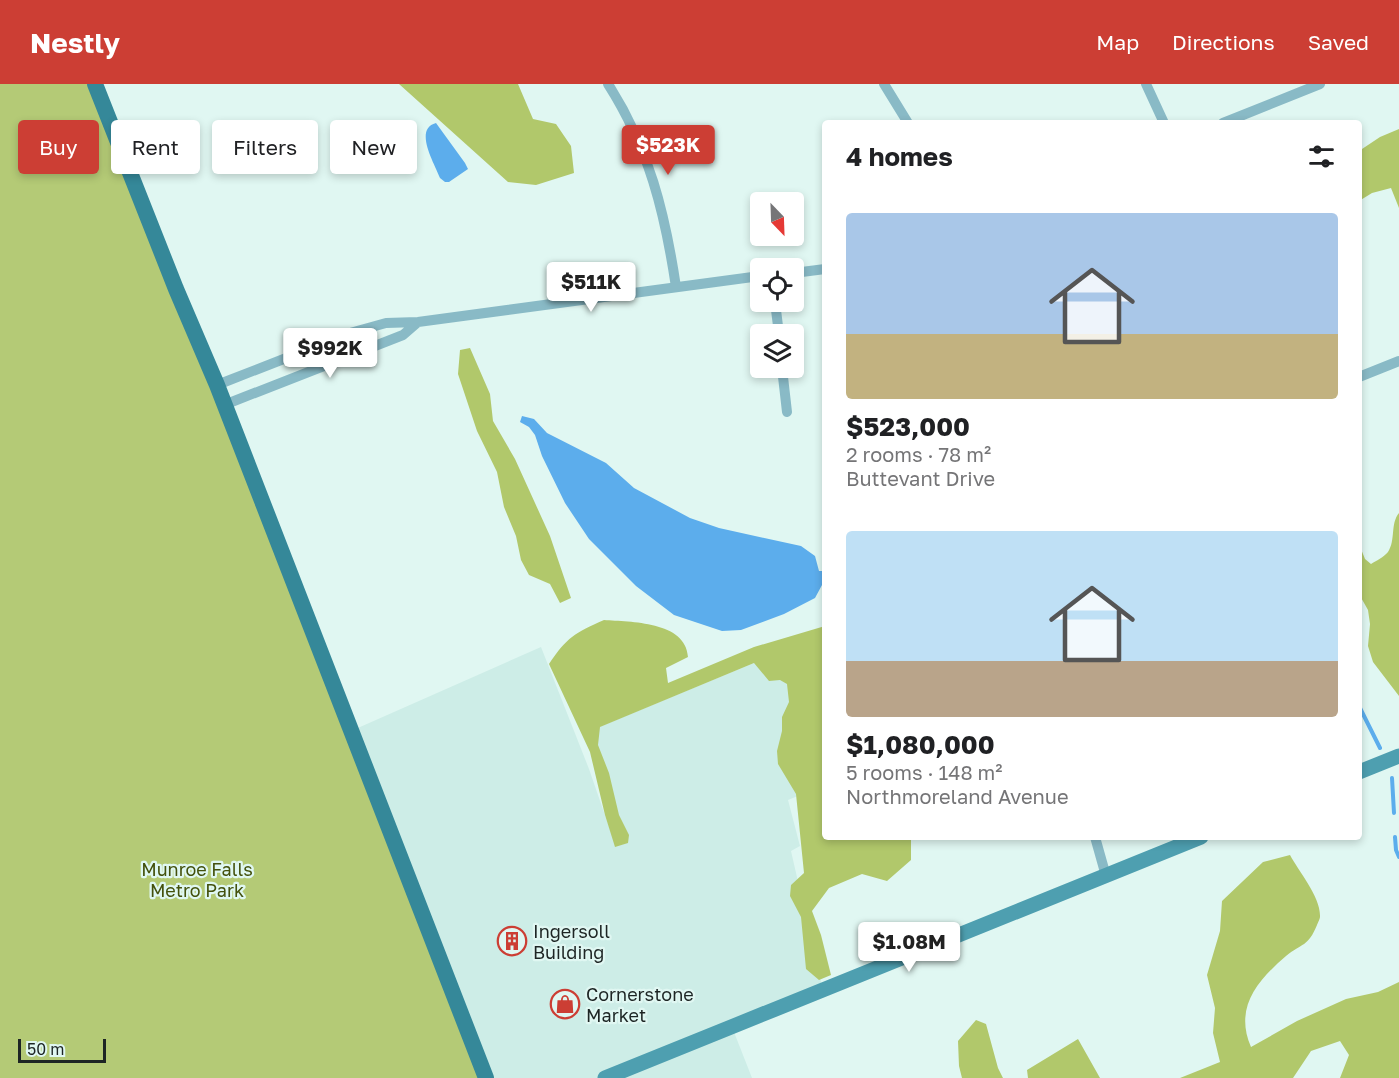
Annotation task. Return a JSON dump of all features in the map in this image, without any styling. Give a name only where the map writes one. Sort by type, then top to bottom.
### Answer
[{"type":"main road","points":[[95,84],[176,289],[217,385],[486,1078]]},
{"type":"street","points":[[608,84],[626,114],[657,190],[666,226],[676,287]]},
{"type":"street","points":[[884,84],[906,120]]},
{"type":"street","points":[[1146,84],[1163,120]]},
{"type":"street","points":[[1230,120],[1320,84]]},
{"type":"street","points":[[804,272],[822,269]]},
{"type":"street","points":[[217,385],[350,333],[386,323],[418,322],[750,277]]},
{"type":"street","points":[[224,405],[403,335],[418,322]]},
{"type":"street","points":[[1362,376],[1399,361]]},
{"type":"street","points":[[783,378],[787,412]]},
{"type":"street","points":[[1362,771],[1399,756]]},
{"type":"street","points":[[1096,840],[1106,876]]},
{"type":"street","points":[[605,1078],[1194,840]]},
{"type":"shaded area","points":[[541,647],[589,769],[616,847],[587,735],[599,727],[754,663],[782,662],[802,713],[805,793],[788,800],[800,846],[791,851],[823,991],[732,1027],[752,1078],[486,1078],[351,731]]},
{"type":"green space","name":"Munroe Falls Metro Park","points":[[0,84],[95,84],[111,125],[111,174],[130,174],[486,1078],[0,1078]]},
{"type":"green space","points":[[399,84],[518,84],[533,119],[556,124],[571,146],[574,173],[536,185],[508,182]]},
{"type":"green space","points":[[1399,129],[1399,208],[1391,188],[1372,193],[1362,199],[1362,149],[1380,137]]},
{"type":"green space","points":[[470,348],[490,394],[493,421],[515,459],[550,536],[571,598],[560,603],[550,584],[529,575],[521,560],[516,536],[504,507],[497,472],[477,431],[458,374],[460,350]]},
{"type":"green space","points":[[1399,513],[1399,696],[1373,662],[1368,646],[1370,624],[1368,610],[1362,599],[1362,552],[1365,559],[1371,564],[1388,552],[1396,517]]},
{"type":"green space","points":[[604,620],[655,626],[678,636],[685,645],[688,657],[666,668],[668,683],[754,647],[822,627],[822,840],[911,840],[911,860],[887,881],[862,874],[829,888],[812,911],[831,975],[819,980],[806,969],[801,917],[790,896],[791,885],[804,873],[796,794],[778,764],[777,751],[782,731],[782,717],[789,702],[787,684],[780,680],[769,681],[754,663],[600,727],[598,745],[609,773],[619,815],[629,835],[628,843],[615,847],[590,752],[549,664],[572,637]]},
{"type":"green space","points":[[1290,855],[1317,901],[1320,918],[1307,941],[1275,965],[1251,996],[1245,1020],[1246,1033],[1251,1047],[1297,1021],[1346,999],[1378,992],[1399,982],[1399,1078],[1340,1078],[1349,1055],[1340,1041],[1311,1051],[1293,1078],[1180,1078],[1220,1062],[1213,1033],[1215,1008],[1207,975],[1220,931],[1222,901],[1263,862]]},
{"type":"green space","points":[[976,1020],[986,1024],[1003,1078],[962,1078],[958,1041]]},
{"type":"green space","points":[[1078,1039],[1100,1078],[1028,1078],[1027,1070]]},
{"type":"water","points":[[436,123],[468,169],[449,182],[440,178],[430,156],[426,139],[429,127]]},
{"type":"water","points":[[522,416],[534,419],[547,433],[606,463],[634,488],[690,518],[719,528],[801,546],[815,556],[819,571],[822,571],[822,585],[815,598],[784,614],[741,630],[722,631],[674,615],[636,586],[589,539],[565,503],[542,456],[535,435],[529,427],[520,422]]},
{"type":"waterway","points":[[1362,712],[1380,748]]},
{"type":"waterway","points":[[1392,778],[1394,813]]},
{"type":"waterway","points":[[1395,837],[1399,857]]},
{"type":"place","name":"Ingersoll Building","points":[[512,941]]},
{"type":"place","name":"Cornerstone Market","points":[[565,1004]]}]
